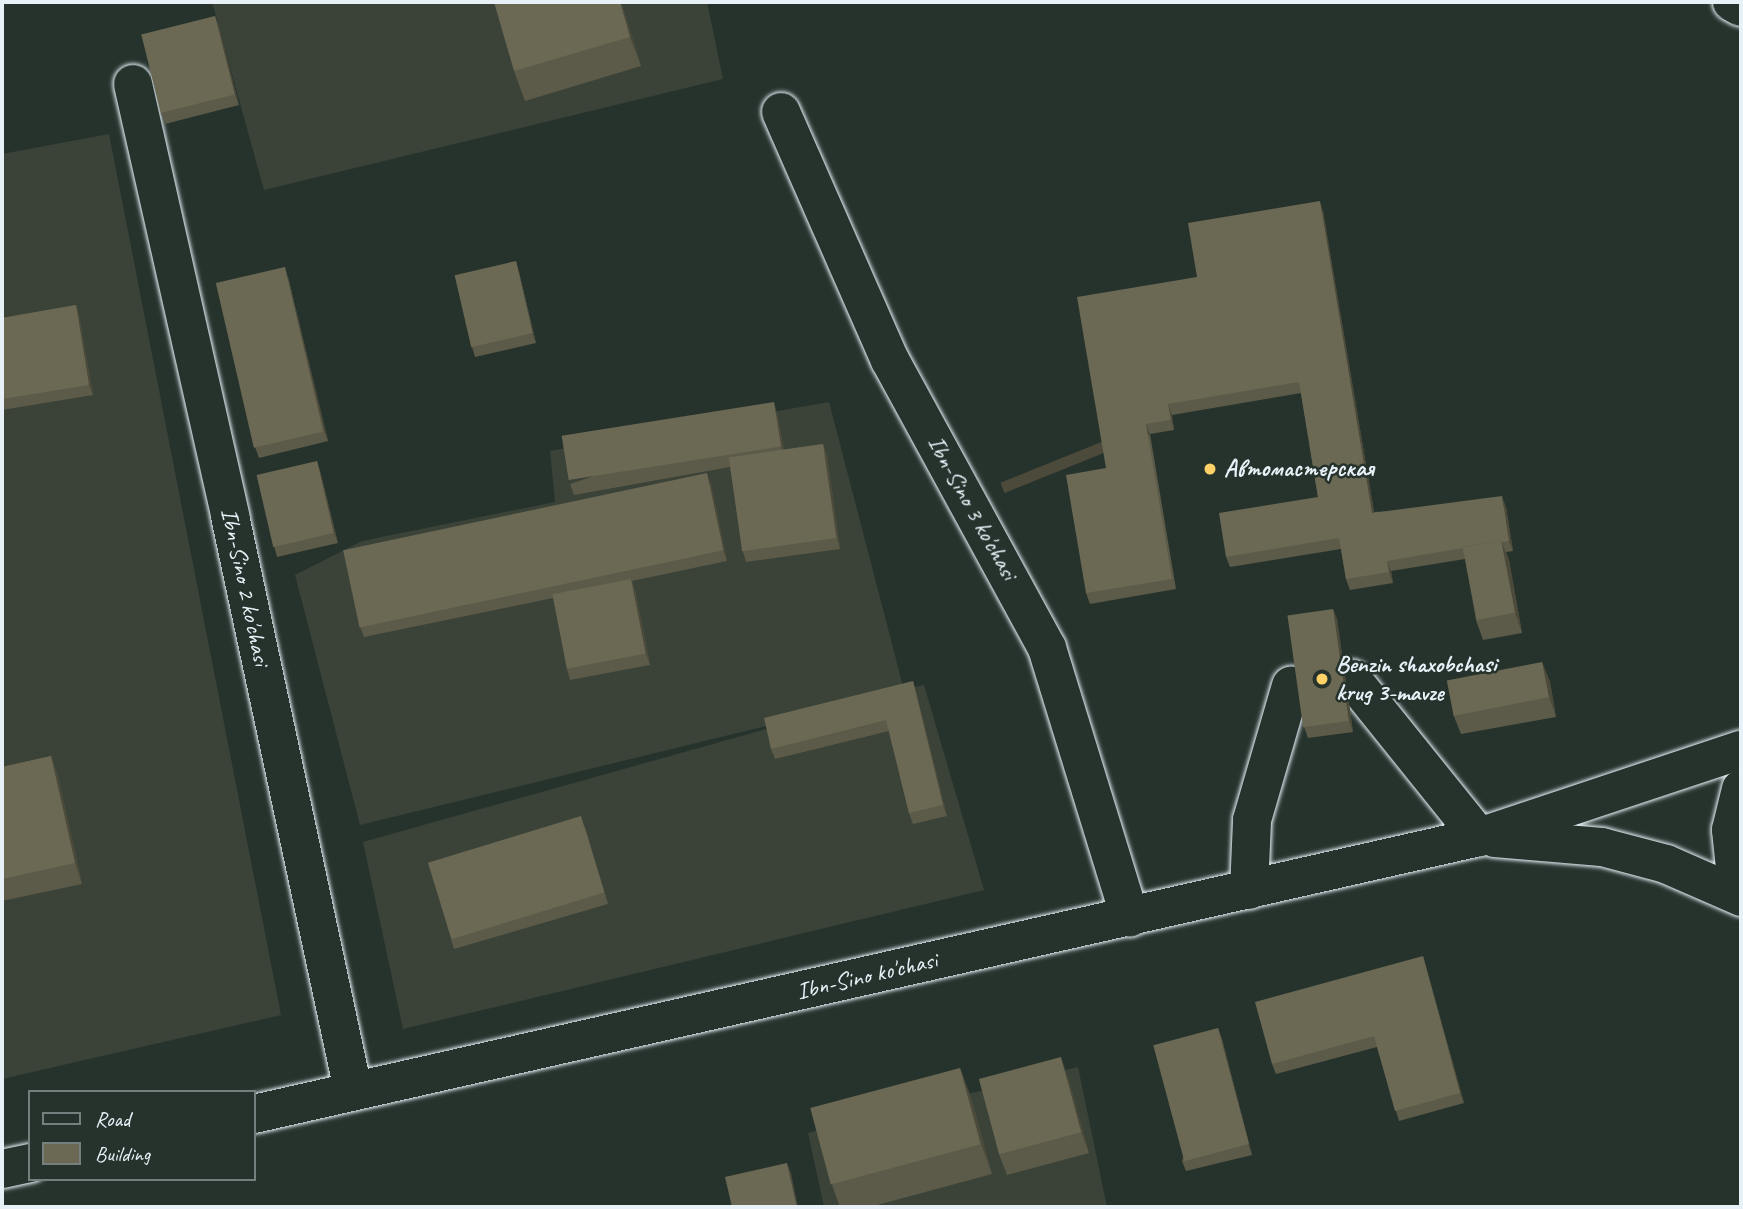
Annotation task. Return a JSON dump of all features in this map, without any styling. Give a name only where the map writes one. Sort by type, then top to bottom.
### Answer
[{"type":"street","points":[[1732,2],[1741,7]]},
{"type":"street","name":"Ibn-Sino 2 ko'chasi","points":[[133,84],[230,516],[353,1090]]},
{"type":"street","name":"Ibn-Sino 3 ko'chasi","points":[[781,112],[890,360],[1047,648],[1130,917]]},
{"type":"street","points":[[1352,679],[1479,837],[1602,847],[1666,864],[1741,897]]},
{"type":"street","points":[[1250,890],[1252,820],[1291,686]]},
{"type":"street","points":[[1479,837],[1741,750]]},
{"type":"street","points":[[1741,789],[1731,830],[1735,867],[1741,880]]},
{"type":"street","name":"Ibn-Sino ko'chasi","points":[[256,1114],[1479,837]]},
{"type":"street","points":[[2,1170],[28,1164]]},
{"type":"shaded area","points":[[212,2],[707,2],[723,79],[264,190]]},
{"type":"shaded area","points":[[109,134],[281,1015],[2,1079],[2,154]]},
{"type":"shaded area","points":[[829,402],[904,690],[924,685],[984,890],[403,1029],[363,842],[856,704],[360,825],[295,575],[362,541],[555,502],[550,451]]},
{"type":"shaded area","points":[[1078,1067],[1107,1207],[824,1207],[808,1133]]},
{"type":"building","points":[[494,2],[620,2],[630,37],[514,71]]},
{"type":"building","points":[[215,16],[235,95],[161,113],[141,34]]},
{"type":"building","points":[[1320,201],[1372,513],[1502,496],[1509,541],[1501,540],[1387,561],[1389,572],[1346,579],[1339,538],[1226,557],[1219,513],[1318,497],[1299,382],[1168,404],[1171,420],[1146,424],[1172,579],[1086,593],[1066,475],[1106,468],[1077,297],[1197,277],[1188,223]]},
{"type":"building","points":[[516,261],[533,333],[471,347],[455,275]]},
{"type":"building","points":[[285,267],[323,432],[254,448],[216,283]]},
{"type":"building","points":[[76,305],[89,385],[2,399],[2,318]]},
{"type":"building","points":[[774,402],[781,446],[569,480],[562,436]]},
{"type":"building","points":[[823,444],[836,538],[742,551],[729,457]]},
{"type":"building","points":[[317,461],[334,533],[273,547],[257,475]]},
{"type":"building","points":[[707,473],[723,550],[360,628],[343,550]]},
{"type":"building","points":[[1501,540],[1515,613],[1477,620],[1463,547]]},
{"type":"building","points":[[631,579],[646,654],[567,669],[552,594]]},
{"type":"building","name":"Benzin shaxobchasi krug 3-mavze","points":[[1333,609],[1349,721],[1303,727],[1287,615]]},
{"type":"building","points":[[1542,662],[1549,697],[1454,716],[1447,681]]},
{"type":"building","points":[[913,681],[943,805],[909,813],[886,720],[771,749],[764,718]]},
{"type":"building","points":[[51,756],[75,863],[2,879],[2,767]]},
{"type":"building","points":[[581,816],[604,893],[451,939],[428,863]]},
{"type":"building","points":[[1423,956],[1460,1093],[1395,1111],[1374,1036],[1272,1064],[1255,1002]]},
{"type":"building","points":[[1218,1028],[1249,1144],[1184,1161],[1153,1045]]},
{"type":"building","points":[[1061,1057],[1081,1132],[999,1154],[979,1079]]},
{"type":"building","points":[[960,1068],[980,1144],[831,1184],[810,1108]]},
{"type":"building","points":[[787,1163],[797,1207],[732,1207],[725,1177]]},
{"type":"place","name":"Автомастерская","points":[[1210,469]]},
{"type":"place","name":"Benzin shaxobchasi krug 3-mavze","points":[[1322,679]]}]
